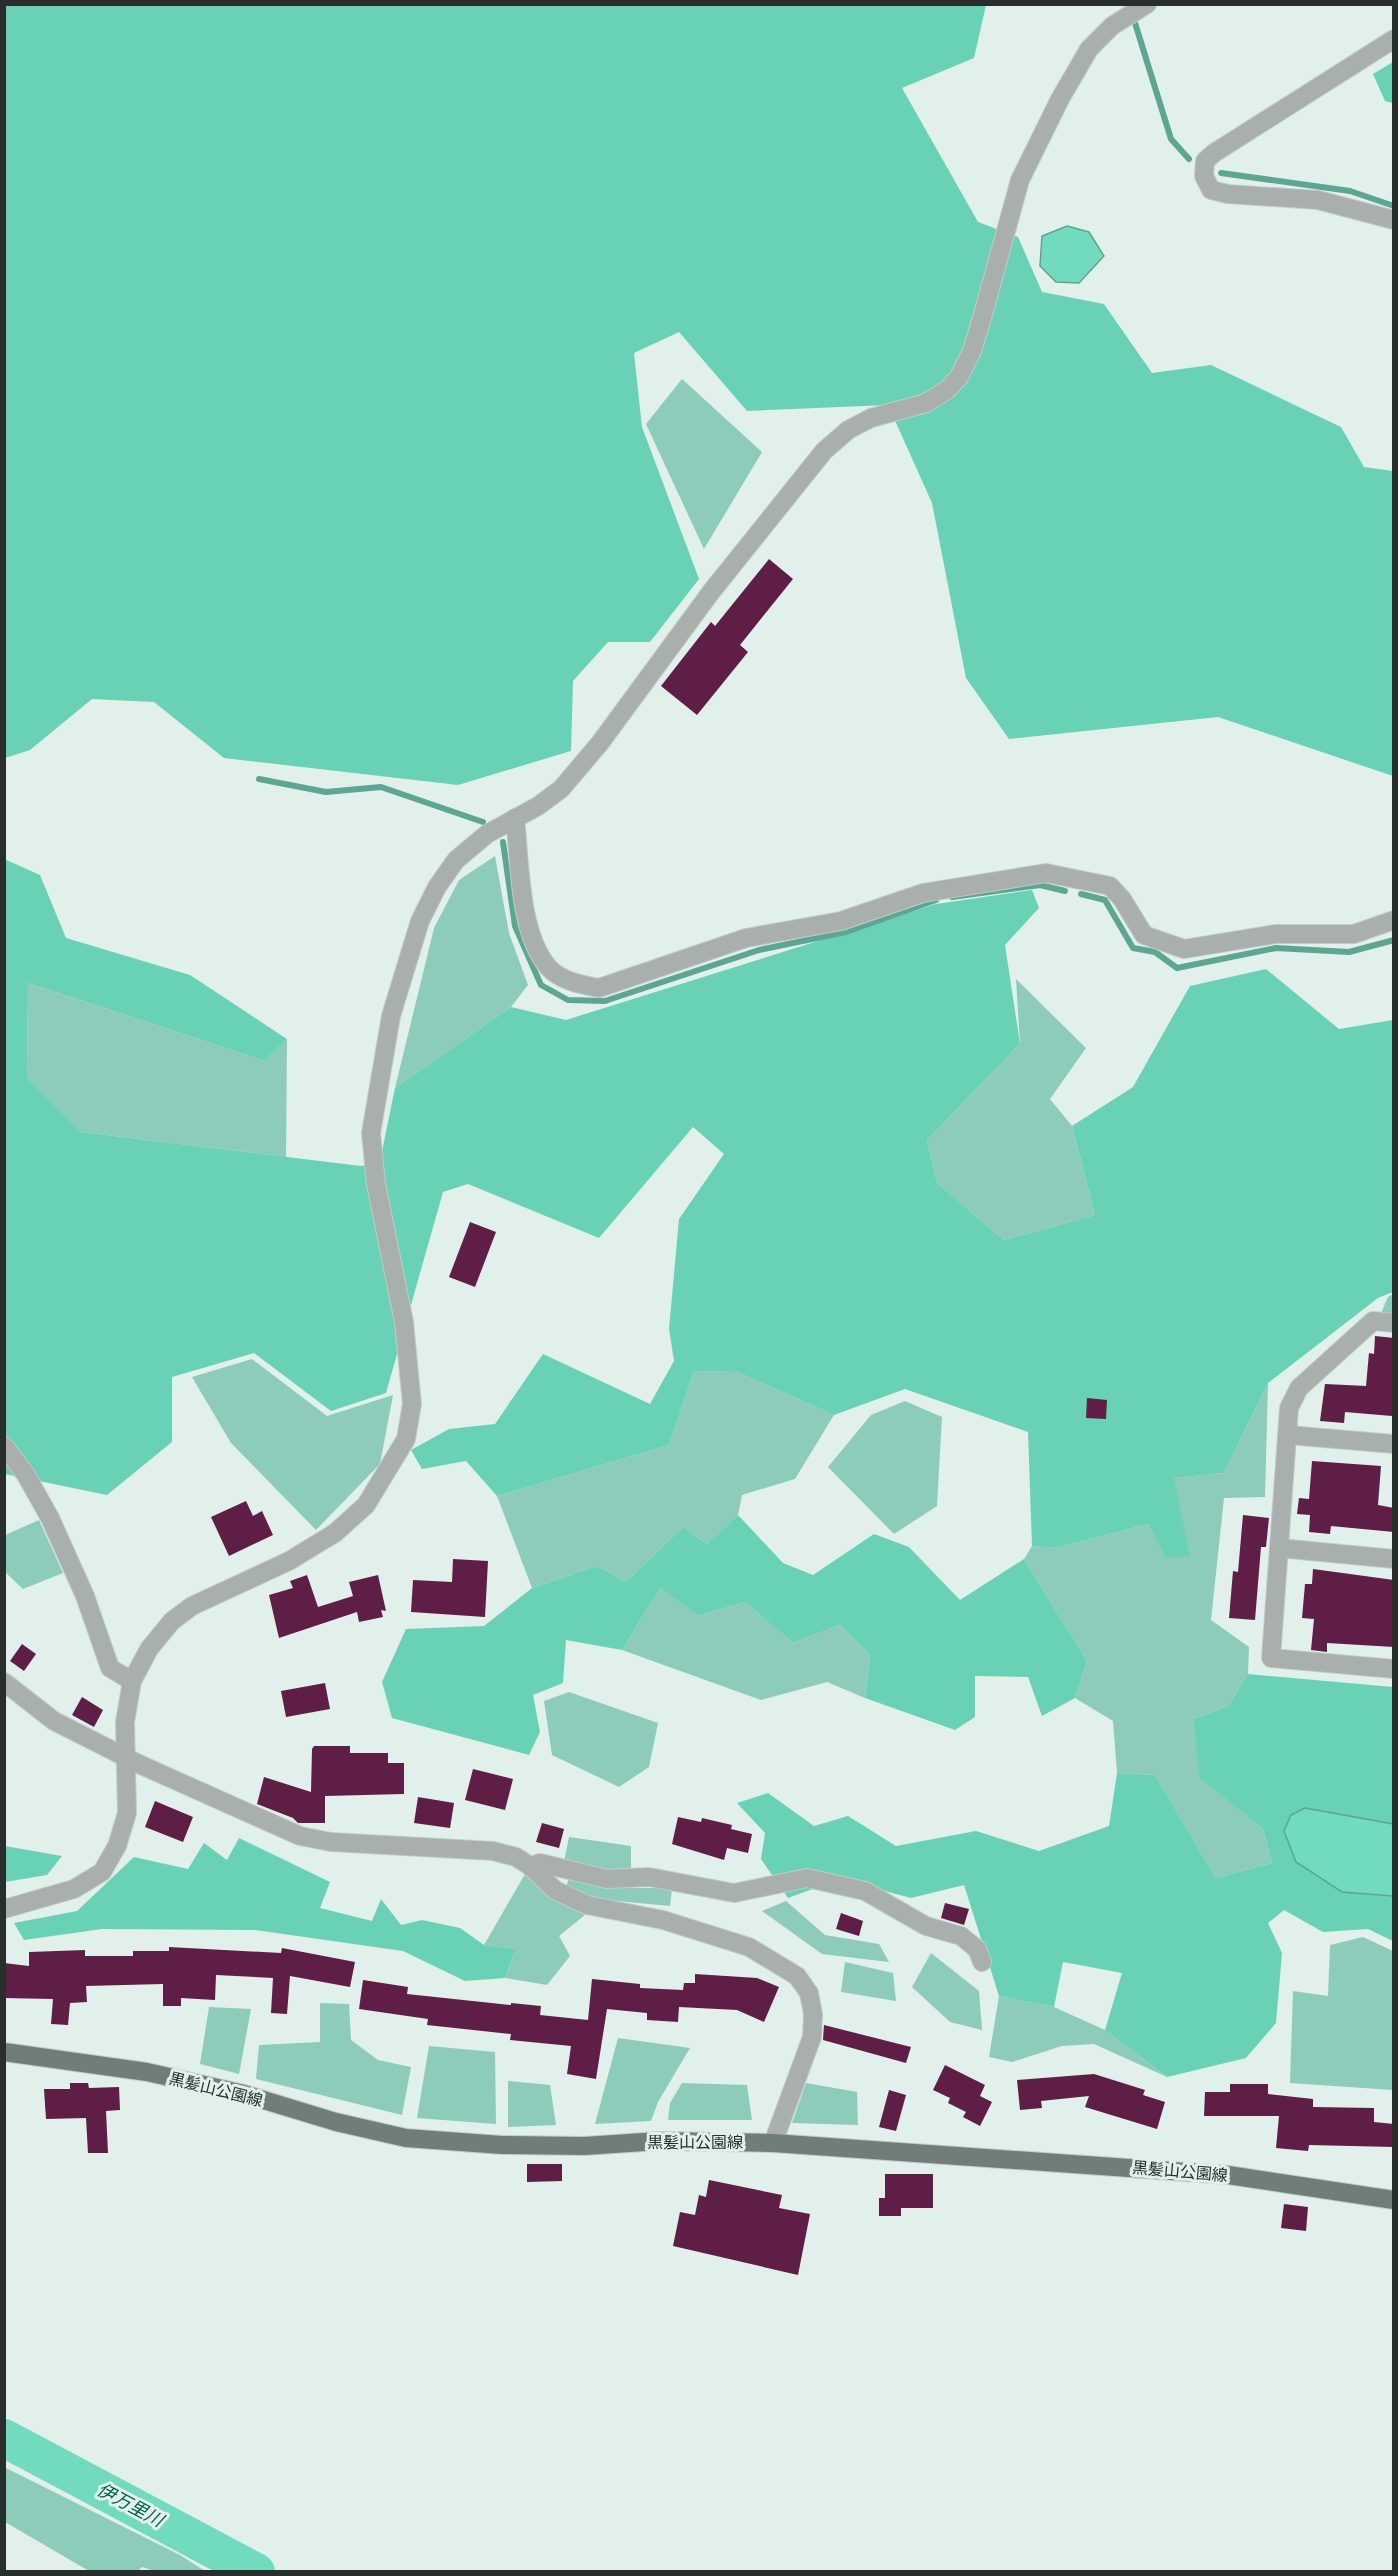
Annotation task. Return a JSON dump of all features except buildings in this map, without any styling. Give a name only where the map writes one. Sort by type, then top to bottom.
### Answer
[{"type":"main road","name":"黒髪山公園線","points":[[4,2052],[147,2072],[244,2094],[336,2122],[406,2138],[513,2145],[584,2146],[659,2141],[773,2143],[1207,2173],[1269,2179],[1394,2200]]},
{"type":"street","points":[[4,1909],[74,1889],[102,1872],[117,1846],[127,1813],[125,1722],[132,1681],[149,1649],[172,1621],[192,1606],[289,1561],[335,1533],[366,1505],[406,1439],[412,1404],[404,1322],[376,1184],[371,1133],[391,1016],[420,921],[437,887],[456,860],[487,834],[538,806],[561,789],[600,743],[711,592],[824,451],[848,430],[871,418],[926,403],[947,390],[959,377],[972,351],[1020,180],[1060,99],[1089,49],[1112,26],[1147,4]]},
{"type":"street","points":[[1394,39],[1214,153],[1205,162],[1204,176],[1211,190],[1228,194],[1318,200],[1394,220]]},
{"type":"street","points":[[515,818],[525,922],[548,968],[575,983],[599,988],[746,938],[841,921],[923,893],[1046,873],[1110,886],[1122,899],[1144,936],[1184,949],[1276,934],[1354,934],[1394,920]]},
{"type":"street","points":[[1394,1323],[1373,1322],[1299,1388],[1289,1408],[1271,1658],[1394,1669]]},
{"type":"street","points":[[1288,1434],[1394,1444]]},
{"type":"street","points":[[4,1446],[26,1475],[50,1518],[85,1596],[110,1668],[132,1681]]},
{"type":"street","points":[[1279,1548],[1394,1559]]},
{"type":"street","points":[[4,1682],[54,1721],[125,1757],[300,1836],[331,1842],[494,1851],[516,1857],[530,1866],[555,1890],[587,1905],[663,1920],[749,1947],[797,1976],[808,1992],[813,2014],[812,2037],[773,2143]]},
{"type":"street","points":[[530,1866],[540,1863],[607,1879],[649,1877],[734,1893],[807,1878],[865,1891],[926,1926],[961,1936],[977,1948],[982,1962]]},
{"type":"shaded area","points":[[4,5],[986,5],[974,58],[902,88],[978,222],[1018,237],[1042,292],[1104,304],[1152,373],[1211,365],[1341,427],[1364,467],[1393,471],[1393,776],[1218,717],[1009,739],[966,678],[932,503],[888,405],[747,411],[679,332],[634,353],[642,427],[699,579],[650,642],[608,642],[573,681],[571,751],[458,785],[224,758],[154,702],[92,699],[30,750],[5,758]]},
{"type":"shaded area","points":[[1393,62],[1393,103],[1385,101],[1373,74]]},
{"type":"shaded area","points":[[1067,226],[1089,232],[1104,256],[1079,283],[1056,282],[1040,266],[1042,236]]},
{"type":"shaded area","points":[[682,379],[762,452],[704,549],[646,424]]},
{"type":"shaded area","points":[[495,856],[509,933],[528,985],[511,1007],[395,1088],[434,928],[459,880]]},
{"type":"shaded area","points":[[4,859],[40,875],[66,938],[190,975],[287,1039],[265,1061],[28,983],[27,1077],[81,1132],[361,1166],[380,1161],[395,1088],[511,1007],[566,1020],[936,904],[1032,890],[1039,908],[1005,945],[1020,1044],[927,1140],[937,1183],[1004,1240],[1095,1215],[1072,1126],[1133,1087],[1190,986],[1266,969],[1339,1029],[1393,1020],[1393,1292],[1378,1298],[1268,1383],[1224,1473],[1174,1478],[1190,1556],[1166,1558],[1148,1524],[1056,1548],[1032,1546],[1028,1432],[905,1389],[834,1415],[737,1372],[694,1371],[669,1445],[497,1496],[466,1461],[422,1469],[411,1450],[449,1429],[495,1424],[543,1354],[650,1404],[674,1361],[669,1329],[679,1219],[724,1154],[693,1127],[599,1238],[468,1184],[443,1192],[386,1393],[331,1411],[254,1353],[172,1377],[172,1442],[107,1495],[5,1474]]},
{"type":"shaded area","points":[[1016,979],[1086,1048],[1050,1099],[1072,1126],[1095,1215],[1004,1240],[937,1183],[927,1140],[1020,1044]]},
{"type":"shaded area","points":[[28,983],[265,1061],[287,1039],[286,1157],[81,1132],[27,1077]]},
{"type":"shaded area","points":[[1393,1294],[1393,1314],[1381,1313],[1388,1297]]},
{"type":"shaded area","points":[[252,1359],[327,1416],[393,1395],[380,1464],[316,1530],[231,1443],[192,1377]]},
{"type":"shaded area","points":[[694,1371],[737,1372],[834,1415],[795,1479],[742,1495],[738,1515],[707,1544],[683,1527],[626,1582],[597,1566],[532,1588],[497,1496],[669,1445]]},
{"type":"shaded area","points":[[1268,1383],[1265,1497],[1224,1498],[1211,1620],[1249,1647],[1248,1674],[1228,1706],[1193,1719],[1201,1778],[1263,1829],[1272,1863],[1216,1878],[1155,1775],[1117,1773],[1113,1721],[1075,1698],[1087,1661],[1024,1559],[1032,1546],[1056,1548],[1148,1524],[1166,1557],[1173,1478],[1224,1473]]},
{"type":"shaded area","points":[[905,1401],[942,1417],[937,1506],[894,1534],[828,1467],[871,1415]]},
{"type":"shaded area","points":[[738,1515],[783,1563],[813,1575],[874,1534],[909,1547],[960,1600],[1024,1559],[1087,1661],[1075,1698],[1042,1716],[1028,1677],[975,1676],[975,1717],[955,1730],[865,1698],[870,1655],[840,1625],[793,1643],[745,1602],[698,1616],[660,1588],[622,1650],[566,1640],[563,1683],[533,1695],[540,1732],[529,1755],[392,1718],[382,1682],[406,1629],[484,1626],[532,1588],[597,1566],[626,1582],[683,1527],[707,1544]]},
{"type":"shaded area","points":[[39,1520],[63,1573],[23,1589],[5,1572],[5,1535]]},
{"type":"shaded area","points":[[660,1588],[698,1616],[745,1602],[793,1643],[840,1625],[870,1655],[865,1698],[827,1682],[761,1700],[622,1650]]},
{"type":"shaded area","points":[[1248,1674],[1393,1687],[1393,1824],[1305,1808],[1342,1892],[1393,1896],[1393,1941],[1368,1929],[1323,1932],[1284,1910],[1268,1923],[1282,1953],[1276,2023],[1246,2058],[1167,2077],[1105,2030],[1122,1973],[1063,1962],[1054,2007],[999,1996],[964,1885],[911,1898],[840,1879],[788,1898],[761,1859],[765,1833],[737,1803],[768,1793],[814,1826],[848,1816],[896,1846],[976,1831],[1039,1851],[1109,1826],[1117,1773],[1155,1775],[1216,1878],[1272,1863],[1263,1829],[1200,1778],[1193,1719],[1228,1706]]},
{"type":"shaded area","points":[[569,1692],[658,1723],[649,1767],[619,1787],[552,1755],[544,1701]]},
{"type":"shaded area","points":[[1305,1808],[1393,1824],[1393,1896],[1342,1892],[1296,1862],[1284,1831],[1291,1815]]},
{"type":"shaded area","points":[[569,1837],[631,1846],[631,1869],[610,1871],[564,1862]]},
{"type":"shaded area","points":[[239,1838],[330,1882],[320,1908],[372,1921],[381,1899],[401,1925],[422,1920],[460,1928],[484,1945],[516,1949],[505,1978],[465,1981],[403,1951],[255,1930],[102,1929],[24,1940],[14,1923],[77,1911],[134,1857],[188,1869],[204,1843],[227,1860]]},
{"type":"shaded area","points":[[5,1846],[62,1856],[47,1875],[5,1882]]},
{"type":"shaded area","points":[[525,1874],[550,1898],[585,1915],[559,1936],[570,1956],[547,1985],[505,1978],[516,1949],[484,1945]]},
{"type":"shaded area","points":[[569,1876],[607,1888],[672,1888],[670,1906],[586,1898],[566,1889]]},
{"type":"shaded area","points":[[786,1901],[825,1935],[879,1944],[889,1962],[822,1954],[762,1911]]},
{"type":"shaded area","points":[[1363,1937],[1393,1951],[1393,2090],[1290,2083],[1293,1991],[1328,1996],[1330,1945]]},
{"type":"shaded area","points":[[931,1953],[979,1991],[982,2030],[950,2022],[912,1987]]},
{"type":"shaded area","points":[[845,1962],[893,1973],[896,2001],[841,1992]]},
{"type":"shaded area","points":[[999,1996],[1054,2007],[1105,2030],[1167,2077],[1094,2044],[1062,2046],[1012,2062],[989,2057]]},
{"type":"shaded area","points":[[320,2003],[349,2004],[351,2040],[378,2060],[411,2067],[402,2115],[256,2079],[259,2045],[320,2042]]},
{"type":"shaded area","points":[[209,2007],[251,2009],[239,2074],[200,2064]]},
{"type":"shaded area","points":[[618,2038],[690,2048],[658,2102],[651,2121],[595,2124]]},
{"type":"shaded area","points":[[429,2046],[495,2052],[496,2124],[417,2118]]},
{"type":"shaded area","points":[[508,2081],[550,2085],[556,2125],[508,2127]]},
{"type":"shaded area","points":[[682,2083],[747,2085],[752,2120],[668,2120],[670,2103]]},
{"type":"shaded area","points":[[806,2083],[857,2092],[858,2125],[792,2123]]},
{"type":"shaded area","points":[[4,2467],[180,2555],[205,2571],[154,2571],[142,2567],[138,2571],[89,2571],[5,2522]]},
{"type":"waterway","points":[[1135,23],[1171,139],[1189,159]]},
{"type":"waterway","points":[[1221,173],[1350,191],[1394,206]]},
{"type":"waterway","points":[[259,779],[326,792],[381,787],[483,822]]},
{"type":"waterway","points":[[503,842],[515,926],[541,985],[568,1000],[605,1001],[759,950],[846,932],[936,900]]},
{"type":"waterway","points":[[952,897],[1040,885],[1065,891]]},
{"type":"waterway","points":[[1081,894],[1105,900],[1133,948],[1155,952],[1177,968],[1276,948],[1349,952],[1394,940]]},
{"type":"waterway","name":"伊万里川","points":[[4,2438],[256,2572]]}]
